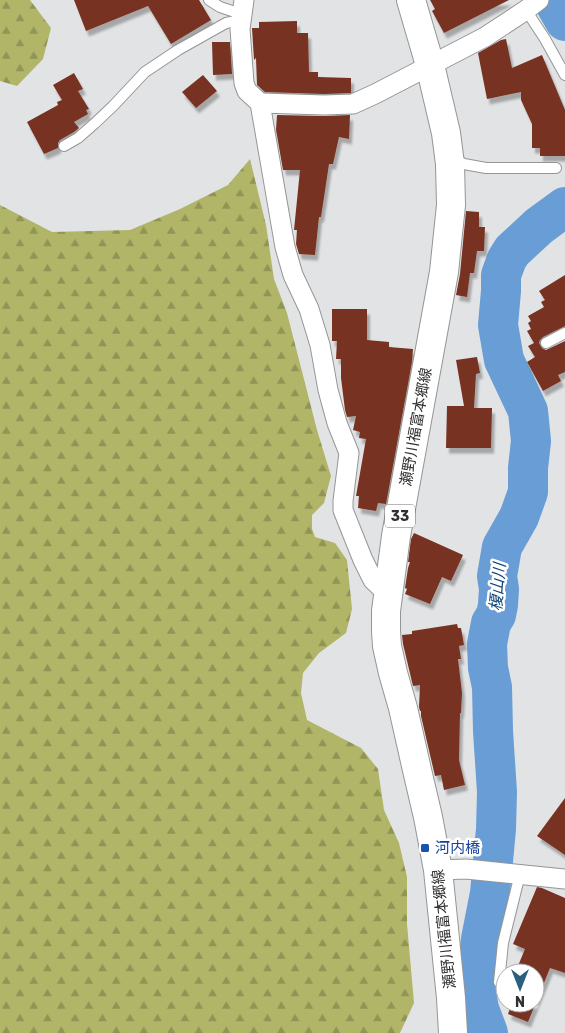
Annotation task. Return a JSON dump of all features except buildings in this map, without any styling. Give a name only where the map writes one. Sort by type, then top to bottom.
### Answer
[{"type":"main road","name":"瀬野川福富本郷線","points":[[411,0],[430,65],[446,133],[451,205],[444,272],[396,536],[386,610],[387,646],[422,789],[438,870],[452,998],[453,1033]]},
{"type":"street","points":[[260,103],[353,104],[484,37],[532,5]]},
{"type":"street","points":[[242,11],[240,29],[244,83],[247,91],[260,103],[285,247],[293,275],[309,309],[320,345],[328,390],[337,423],[349,453],[343,510],[373,580],[388,594]]},
{"type":"street","points":[[438,870],[466,869],[565,879]]},
{"type":"lane","points":[[209,0],[220,7],[242,11]]},
{"type":"lane","points":[[532,5],[545,39],[565,75]]},
{"type":"lane","points":[[64,146],[78,138],[114,106],[144,72],[226,23],[242,11]]},
{"type":"lane","points":[[449,156],[464,164],[486,168],[556,168]]},
{"type":"lane","points":[[546,343],[565,333]]},
{"type":"lane","points":[[501,963],[515,874]]},
{"type":"green space","points":[[0,0],[30,0],[51,28],[43,59],[17,86],[0,81]]},
{"type":"green space","points":[[250,159],[266,225],[274,279],[287,313],[317,430],[331,476],[324,503],[312,515],[312,529],[315,537],[335,543],[347,560],[352,609],[346,633],[319,653],[303,673],[301,693],[307,720],[361,748],[378,769],[384,810],[399,843],[407,877],[407,924],[414,1003],[400,1033],[0,1033],[0,205],[52,232],[130,230],[180,209],[228,185]]},
{"type":"waterway","name":"榎山川","points":[[553,0],[565,21]]},
{"type":"waterway","name":"榎山川","points":[[488,1033],[479,1009],[476,992],[481,939],[490,893],[496,829],[497,792],[492,687],[488,668],[487,644],[491,623],[496,615],[498,605],[499,589],[497,576],[502,547],[519,517],[528,492],[531,441],[528,411],[504,360],[498,325],[501,275],[512,251],[539,226],[565,207]]},
{"type":"place","name":"河内橋","points":[[425,848]]}]
